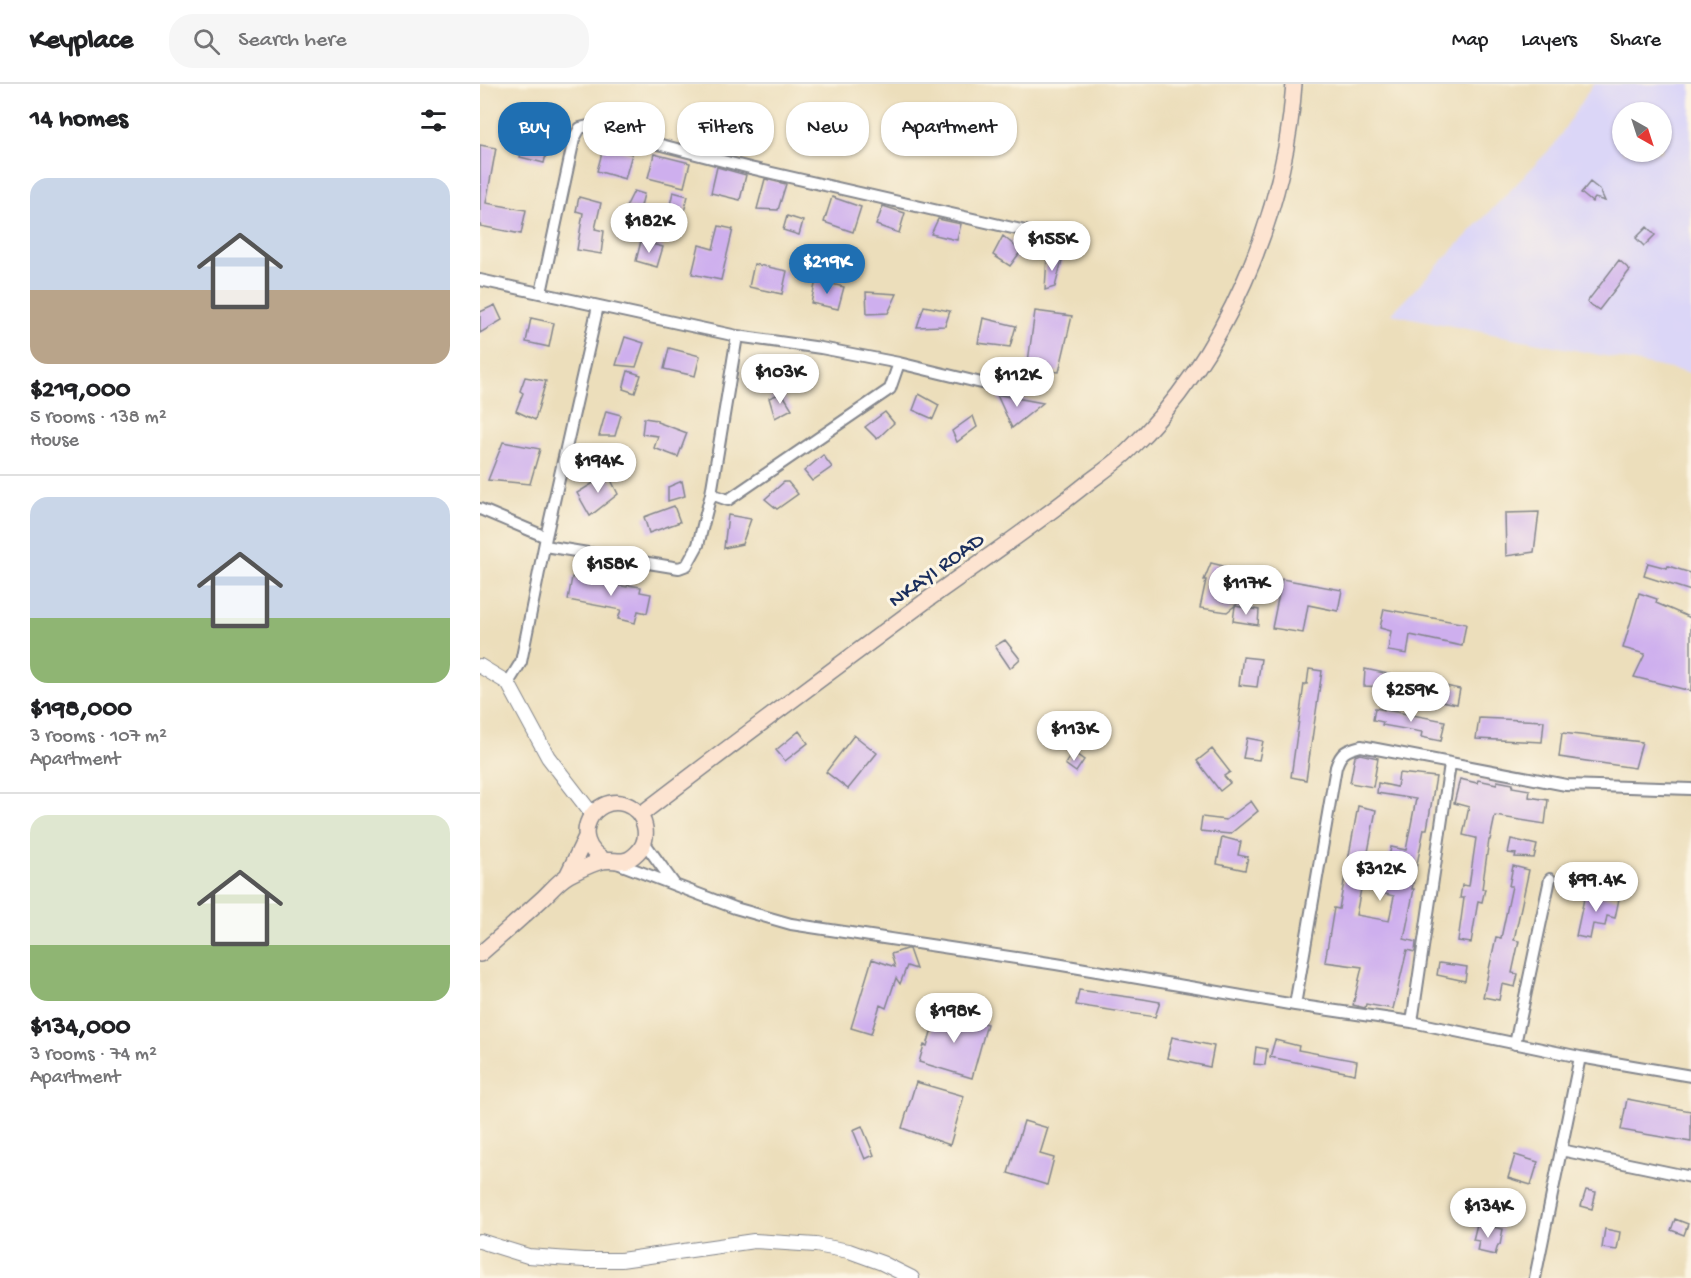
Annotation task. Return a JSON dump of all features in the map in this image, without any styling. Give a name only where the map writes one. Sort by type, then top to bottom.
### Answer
[{"type":"main road","name":"NKAYI ROAD","points":[[640,815],[771,714],[1046,516],[1128,451],[1165,410],[1224,325],[1246,279],[1267,221],[1286,153],[1294,84]]},
{"type":"main road","points":[[480,954],[567,876],[586,837],[587,825],[592,814],[607,804],[626,804],[640,815],[646,833],[638,853],[628,860],[610,862],[567,876]]},
{"type":"main road","points":[[586,837],[589,847],[596,855],[610,862]]},
{"type":"street","points":[[541,293],[574,139],[580,128],[588,126],[750,168],[1030,232]]},
{"type":"street","points":[[480,280],[737,336],[821,348],[898,363],[1002,388]]},
{"type":"street","points":[[508,683],[521,662],[545,541],[598,306]]},
{"type":"street","points":[[480,509],[545,541],[680,568],[687,565],[694,555],[711,494],[737,336]]},
{"type":"street","points":[[711,494],[728,500],[890,389],[898,363]]},
{"type":"street","points":[[480,666],[508,683],[548,757],[592,814]]},
{"type":"street","points":[[1294,1005],[1334,778],[1340,754],[1346,750],[1361,746],[1566,785],[1691,789]]},
{"type":"street","points":[[1412,1022],[1450,764]]},
{"type":"street","points":[[644,842],[675,885]]},
{"type":"street","points":[[610,862],[735,908],[791,924],[1412,1022],[1580,1057],[1691,1076]]},
{"type":"street","points":[[1515,1044],[1550,879]]},
{"type":"street","points":[[1535,1278],[1580,1057]]},
{"type":"street","points":[[1561,1150],[1691,1177]]},
{"type":"street","points":[[480,1241],[528,1256],[584,1260],[621,1260],[754,1241],[816,1245],[849,1251],[882,1263],[912,1278]]},
{"type":"shaded area","points":[[1593,84],[1691,84],[1691,373],[1391,314],[1554,145]]},
{"type":"building","points":[[480,145],[496,148],[486,203],[526,210],[521,234],[480,226]]},
{"type":"building","points":[[520,156],[546,156],[544,163]]},
{"type":"building","points":[[601,156],[631,156],[625,179],[597,171]]},
{"type":"building","points":[[654,156],[690,163],[684,187],[648,178]]},
{"type":"building","points":[[717,167],[746,175],[740,200],[711,193]]},
{"type":"building","points":[[765,179],[786,184],[778,210],[757,209]]},
{"type":"building","points":[[1590,182],[1600,190],[1605,201],[1595,198],[1592,202],[1581,193]]},
{"type":"building","points":[[634,191],[644,194],[640,210],[626,207]]},
{"type":"building","points":[[673,192],[688,196],[684,212],[669,209]]},
{"type":"building","points":[[579,197],[601,203],[595,229],[604,231],[601,254],[577,250],[583,213],[576,211]]},
{"type":"building","points":[[832,197],[861,207],[853,232],[824,222]]},
{"type":"building","points":[[883,206],[905,213],[899,233],[876,225]]},
{"type":"building","points":[[787,216],[803,221],[799,235],[783,230]]},
{"type":"building","points":[[938,219],[961,224],[957,240],[931,234]]},
{"type":"building","points":[[719,226],[733,229],[721,280],[692,274],[699,245],[713,249]]},
{"type":"building","points":[[1647,227],[1655,235],[1644,246],[1636,238]]},
{"type":"building","points":[[1003,236],[1021,251],[1010,266],[993,255]]},
{"type":"building","points":[[641,241],[663,247],[657,267],[636,261]]},
{"type":"building","points":[[1047,256],[1062,260],[1055,287],[1045,290]]},
{"type":"building","points":[[1619,260],[1630,270],[1599,310],[1587,302]]},
{"type":"building","points":[[754,264],[787,271],[782,294],[749,287]]},
{"type":"building","points":[[816,280],[844,287],[838,309],[811,303]]},
{"type":"building","points":[[866,292],[897,294],[888,313],[867,314]]},
{"type":"building","points":[[495,305],[502,320],[480,333],[480,312]]},
{"type":"building","points":[[924,306],[950,311],[945,326],[917,327]]},
{"type":"building","points":[[1035,311],[1072,316],[1059,372],[1027,369]]},
{"type":"building","points":[[531,318],[554,323],[549,347],[526,342]]},
{"type":"building","points":[[983,318],[1016,326],[1010,347],[978,343]]},
{"type":"building","points":[[625,337],[644,343],[636,367],[616,365]]},
{"type":"building","points":[[669,348],[700,356],[695,376],[664,369]]},
{"type":"building","points":[[628,371],[641,375],[635,393],[623,389]]},
{"type":"building","points":[[525,377],[546,381],[535,420],[516,411],[523,393],[520,391]]},
{"type":"building","points":[[782,393],[792,409],[775,418],[769,398]]},
{"type":"building","points":[[919,394],[939,405],[933,419],[913,410]]},
{"type":"building","points":[[997,395],[1000,395],[1043,403],[1012,428]]},
{"type":"building","points":[[606,411],[621,415],[615,436],[599,436]]},
{"type":"building","points":[[885,412],[894,423],[877,439],[865,427]]},
{"type":"building","points":[[973,416],[977,427],[957,442],[952,431]]},
{"type":"building","points":[[644,418],[657,420],[657,422],[687,433],[678,457],[654,448],[658,436],[642,434]]},
{"type":"building","points":[[503,442],[540,449],[530,484],[488,480]]},
{"type":"building","points":[[823,455],[832,467],[812,481],[804,471]]},
{"type":"building","points":[[608,474],[618,494],[590,516],[577,493]]},
{"type":"building","points":[[682,481],[685,496],[668,501],[668,487]]},
{"type":"building","points":[[784,482],[788,482],[798,494],[777,509],[765,499]]},
{"type":"building","points":[[674,506],[680,522],[649,533],[644,517]]},
{"type":"building","points":[[1539,512],[1534,552],[1506,556],[1505,513]]},
{"type":"building","points":[[728,515],[751,519],[742,544],[724,548]]},
{"type":"building","points":[[1211,563],[1261,575],[1261,585],[1227,612],[1200,608],[1206,580],[1204,580]]},
{"type":"building","points":[[1648,563],[1691,573],[1691,591],[1644,576]]},
{"type":"building","points":[[572,577],[627,587],[628,585],[641,587],[640,592],[651,594],[647,613],[638,611],[635,623],[618,619],[621,610],[568,600]]},
{"type":"building","points":[[1282,579],[1342,590],[1338,611],[1308,605],[1303,633],[1272,628]]},
{"type":"building","points":[[1639,593],[1657,599],[1656,603],[1691,618],[1691,691],[1634,677],[1645,654],[1623,648]]},
{"type":"building","points":[[1235,606],[1259,610],[1258,625],[1233,621]]},
{"type":"building","points":[[1384,609],[1466,624],[1462,646],[1410,635],[1407,654],[1388,651],[1391,631],[1380,628]]},
{"type":"building","points":[[1005,640],[1020,659],[1010,668],[995,646]]},
{"type":"building","points":[[1243,657],[1261,659],[1257,687],[1239,685]]},
{"type":"building","points":[[1309,669],[1322,671],[1306,780],[1291,777],[1304,684],[1307,684]]},
{"type":"building","points":[[1365,669],[1460,689],[1457,704],[1382,689],[1383,687],[1364,686]]},
{"type":"building","points":[[1375,708],[1445,721],[1441,741],[1421,737],[1422,732],[1382,725],[1383,722],[1373,720]]},
{"type":"building","points":[[1479,718],[1544,721],[1542,742],[1476,739]]},
{"type":"building","points":[[799,731],[808,743],[785,761],[776,750]]},
{"type":"building","points":[[1562,733],[1642,742],[1635,768],[1559,757]]},
{"type":"building","points":[[854,735],[877,753],[848,789],[826,772]]},
{"type":"building","points":[[1247,738],[1263,741],[1259,760],[1243,758]]},
{"type":"building","points":[[1212,749],[1230,772],[1224,776],[1230,783],[1220,791],[1197,761]]},
{"type":"building","points":[[1073,752],[1084,760],[1076,772],[1065,764]]},
{"type":"building","points":[[1360,754],[1378,758],[1373,787],[1350,783],[1355,756]]},
{"type":"building","points":[[1399,773],[1436,777],[1427,829],[1424,829],[1412,889],[1414,889],[1404,939],[1416,942],[1415,952],[1407,950],[1393,1009],[1366,1004],[1365,1008],[1353,1005],[1362,967],[1325,962],[1334,908],[1339,909],[1358,806],[1376,810],[1356,915],[1389,921],[1394,896],[1381,893],[1384,883],[1398,886],[1403,866],[1388,862],[1391,847],[1406,850],[1416,799],[1377,793],[1378,783],[1397,787]]},
{"type":"building","points":[[1460,779],[1477,783],[1478,780],[1497,784],[1497,781],[1513,784],[1512,787],[1530,790],[1529,797],[1548,800],[1545,824],[1495,816],[1482,889],[1485,889],[1482,902],[1478,901],[1471,943],[1458,941],[1464,898],[1460,898],[1462,885],[1469,886],[1476,838],[1463,835],[1469,807],[1454,803]]},
{"type":"building","points":[[1251,801],[1258,811],[1230,834],[1200,831],[1202,817],[1226,820]]},
{"type":"building","points":[[1222,837],[1241,842],[1238,855],[1248,857],[1245,870],[1217,864]]},
{"type":"building","points":[[1511,839],[1537,845],[1534,858],[1515,857],[1516,854],[1508,853]]},
{"type":"building","points":[[1513,866],[1529,870],[1514,940],[1519,941],[1512,973],[1518,974],[1515,987],[1502,984],[1499,1000],[1483,997],[1496,937],[1501,938],[1512,886],[1509,886]]},
{"type":"building","points":[[1567,879],[1586,883],[1583,893],[1565,889]]},
{"type":"building","points":[[1585,894],[1619,899],[1615,918],[1607,916],[1605,926],[1593,924],[1590,939],[1576,936]]},
{"type":"building","points":[[909,949],[916,969],[907,966],[900,984],[896,978],[886,1008],[880,1005],[871,1034],[851,1028],[872,959],[895,967],[891,954]]},
{"type":"building","points":[[1439,963],[1467,967],[1465,981],[1437,975]]},
{"type":"building","points":[[1079,990],[1160,1002],[1155,1017],[1076,1005]]},
{"type":"building","points":[[937,1011],[987,1024],[972,1078],[919,1062],[924,1045],[927,1046]]},
{"type":"building","points":[[1172,1037],[1214,1046],[1210,1067],[1167,1058]]},
{"type":"building","points":[[1275,1040],[1299,1046],[1298,1050],[1357,1061],[1355,1074],[1270,1057]]},
{"type":"building","points":[[1256,1047],[1267,1049],[1265,1065],[1254,1064]]},
{"type":"building","points":[[916,1082],[964,1096],[950,1145],[902,1128]]},
{"type":"building","points":[[1627,1099],[1691,1111],[1691,1142],[1621,1130]]},
{"type":"building","points":[[1024,1121],[1048,1128],[1040,1154],[1054,1158],[1047,1185],[1008,1173]]},
{"type":"building","points":[[862,1126],[874,1155],[865,1159],[853,1130]]},
{"type":"building","points":[[1515,1155],[1538,1162],[1531,1185],[1508,1178]]},
{"type":"building","points":[[1586,1190],[1596,1192],[1592,1209],[1581,1206]]},
{"type":"building","points":[[1675,1219],[1688,1224],[1684,1235],[1671,1230]]},
{"type":"building","points":[[1477,1224],[1503,1229],[1500,1245],[1495,1255],[1477,1251],[1479,1241],[1473,1240]]},
{"type":"building","points":[[1605,1229],[1620,1232],[1617,1250],[1602,1248]]}]
